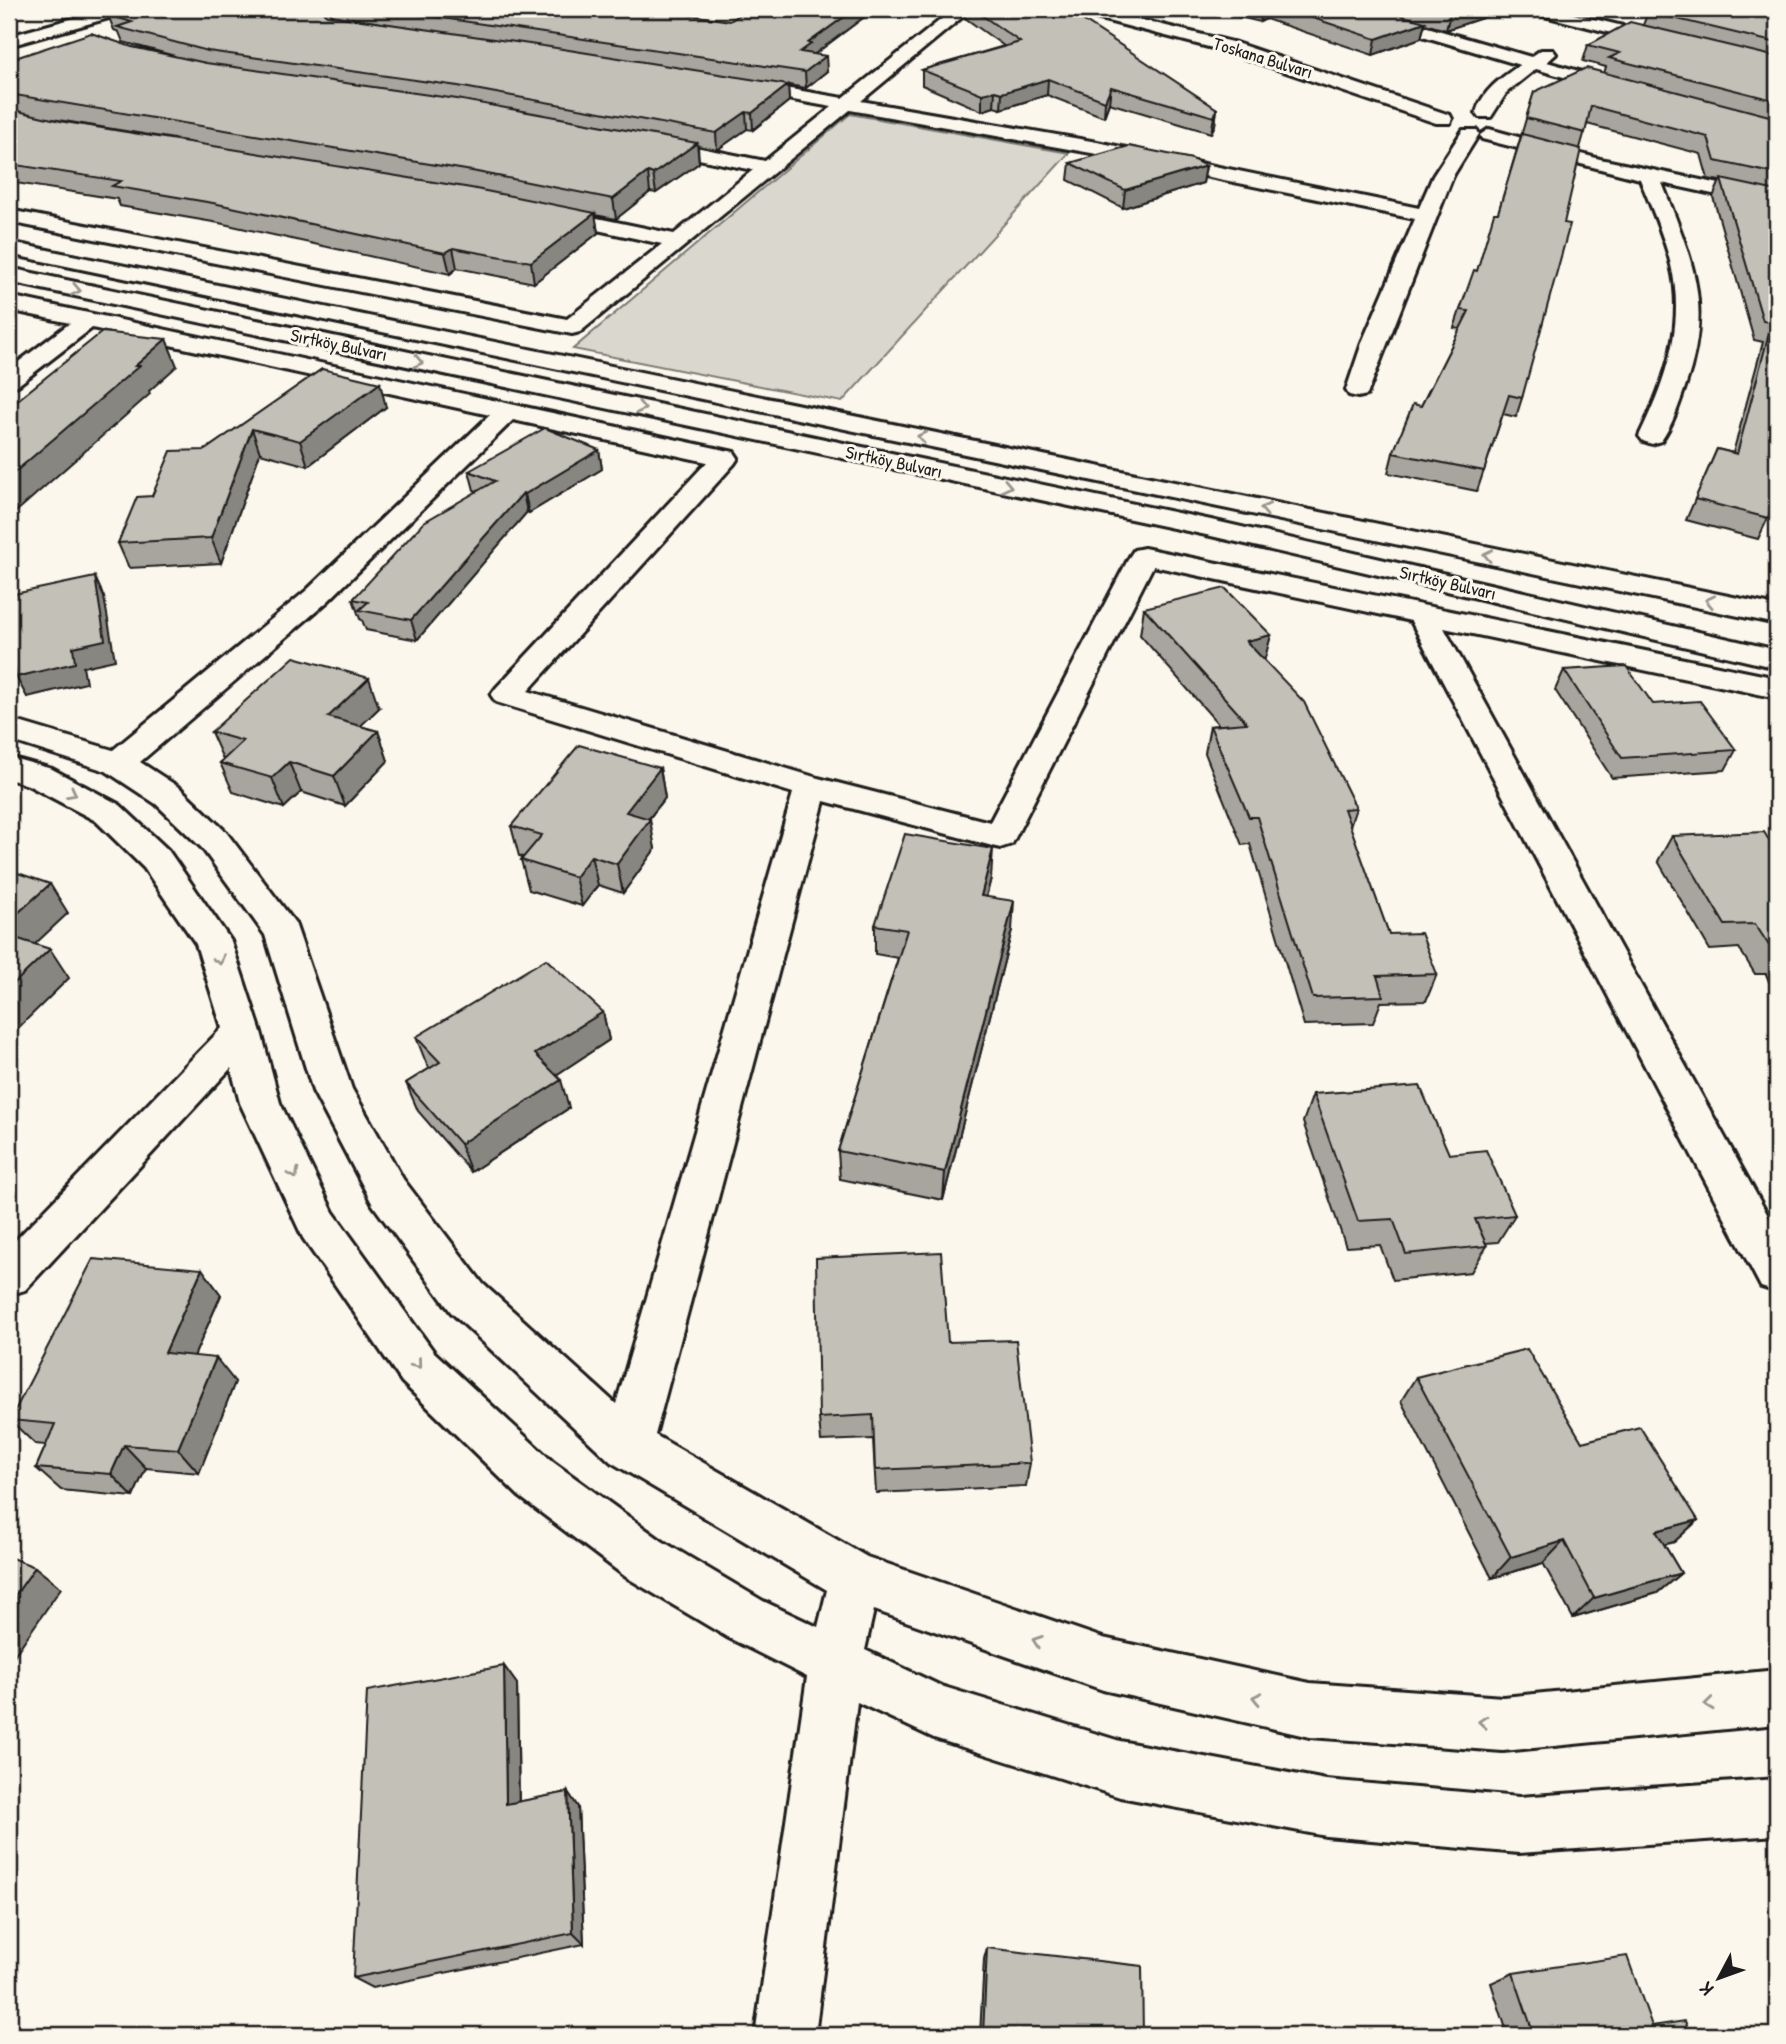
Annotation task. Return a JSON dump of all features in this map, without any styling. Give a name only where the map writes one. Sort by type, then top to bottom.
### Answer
[{"type":"street","points":[[9,29],[83,9]]},
{"type":"street","points":[[9,41],[124,9]]},
{"type":"street","points":[[9,216],[572,327],[964,9]]},
{"type":"street","name":"Toskana Bulvarı","points":[[1079,9],[1230,47],[1609,154],[1777,189]]},
{"type":"street","name":"Toskana Bulvarı","points":[[1126,9],[1246,40],[1462,113]]},
{"type":"street","points":[[1348,9],[1645,95]]},
{"type":"street","points":[[1535,9],[1686,47]]},
{"type":"street","points":[[1462,113],[1486,106],[1498,91],[1531,64],[1617,14]]},
{"type":"street","points":[[727,83],[1097,148],[1428,216]]},
{"type":"street","name":"Toskana Bulvarı","points":[[1462,113],[1449,127],[1649,176],[1777,202]]},
{"type":"street","points":[[1358,390],[1375,340],[1443,176],[1479,134],[1504,131],[1508,124]]},
{"type":"street","points":[[622,138],[768,167]]},
{"type":"street","points":[[1649,176],[1684,269],[1687,293],[1684,355],[1653,436]]},
{"type":"street","points":[[1710,189],[1777,212]]},
{"type":"street","points":[[530,210],[679,241]]},
{"type":"street","name":"Sırtköy Bulvarı","points":[[9,248],[1777,615]]},
{"type":"street","name":"Sırtköy Bulvarı","points":[[9,275],[1225,531],[1777,659]]},
{"type":"street","points":[[9,303],[726,458],[507,695],[811,786],[1000,836],[1144,556],[1777,688]]},
{"type":"street","points":[[9,380],[88,320]]},
{"type":"street","points":[[118,763],[317,596],[508,411]]},
{"type":"street","points":[[958,475],[976,449]]},
{"type":"street","points":[[1421,612],[1777,1273]]},
{"type":"street","points":[[9,729],[118,763],[168,796],[214,840],[282,932],[333,1091],[396,1203],[467,1298],[628,1446],[855,1578],[1103,1664],[1310,1710],[1503,1724],[1777,1697]]},
{"type":"street","points":[[9,768],[40,777],[108,813],[156,859],[213,941],[242,1032],[260,1103],[318,1224],[418,1367],[536,1479],[644,1559],[745,1619],[934,1710],[1120,1769],[1326,1808],[1519,1825],[1777,1807]]},
{"type":"street","points":[[628,1446],[811,786]]},
{"type":"street","points":[[9,1276],[242,1032]]},
{"type":"street","points":[[785,2035],[836,1662],[855,1578]]},
{"type":"shaded area","points":[[850,114],[1069,153],[842,402],[573,349]]},
{"type":"building","points":[[129,9],[319,9],[327,15],[788,85],[752,113],[746,112],[716,133],[458,86],[208,51],[117,27],[132,22],[108,15]]},
{"type":"building","points":[[382,9],[656,9],[730,21],[748,9],[855,9],[808,43],[811,44],[800,52],[826,56],[805,72]]},
{"type":"building","points":[[973,9],[1066,9],[1217,109],[1214,117],[1111,87],[1105,101],[1048,79],[1002,93],[995,91],[982,94],[922,70],[1020,42]]},
{"type":"building","points":[[1286,9],[1378,9],[1425,22],[1376,39]]},
{"type":"building","points":[[1431,9],[1466,9],[1450,14]]},
{"type":"building","points":[[1654,9],[1777,9],[1777,43],[1648,12]]},
{"type":"building","points":[[1630,22],[1777,57],[1777,101],[1609,58],[1620,53],[1588,45]]},
{"type":"building","points":[[91,33],[132,47],[206,63],[457,99],[697,143],[653,174],[648,172],[613,199],[472,171],[9,94],[9,60]]},
{"type":"building","points":[[1586,68],[1777,118],[1777,174],[1715,161],[1708,137],[1591,106],[1585,133],[1526,118],[1534,92]]},
{"type":"building","points":[[9,109],[65,122],[471,188],[595,213],[531,262],[453,248],[445,253],[213,203],[112,186],[121,181],[9,164]]},
{"type":"building","points":[[1522,134],[1581,149],[1564,223],[1570,224],[1522,398],[1509,395],[1484,471],[1393,453],[1413,404],[1421,406],[1469,311],[1460,310],[1474,270],[1477,271],[1494,213],[1498,213]]},
{"type":"building","points":[[1129,146],[1192,159],[1206,166],[1125,190],[1070,163]]},
{"type":"building","points":[[1721,179],[1777,191],[1777,493],[1768,518],[1695,499],[1717,449],[1737,454],[1772,322],[1763,321]]},
{"type":"building","points":[[102,332],[166,339],[135,366],[139,366],[9,477],[9,407]]},
{"type":"building","points":[[322,369],[380,383],[300,441],[252,429],[211,538],[118,543],[137,497],[152,496],[171,451],[205,450]]},
{"type":"building","points":[[545,428],[599,450],[523,493],[411,620],[359,610],[368,602],[353,599],[424,522],[495,481],[469,471]]},
{"type":"building","points":[[95,577],[105,640],[73,647],[75,663],[16,677],[13,654],[9,656],[9,595]]},
{"type":"building","points":[[1225,588],[1271,635],[1246,641],[1304,702],[1356,808],[1344,809],[1389,934],[1421,933],[1437,974],[1377,976],[1383,996],[1313,998],[1257,817],[1249,817],[1210,726],[1247,723],[1144,608]]},
{"type":"building","points":[[294,657],[369,678],[328,717],[378,731],[334,776],[289,762],[272,778],[220,763],[243,741],[211,732]]},
{"type":"building","points":[[1626,666],[1653,704],[1700,701],[1736,750],[1622,758],[1564,670]]},
{"type":"building","points":[[579,745],[660,768],[626,812],[650,819],[617,864],[591,856],[575,877],[521,860],[542,835],[511,826]]},
{"type":"building","points":[[1764,832],[1777,853],[1777,950],[1772,950],[1755,924],[1725,925],[1672,836]]},
{"type":"building","points":[[905,834],[993,849],[981,896],[1014,901],[945,1172],[838,1151],[907,930],[875,925]]},
{"type":"building","points":[[9,870],[50,884],[9,921]]},
{"type":"building","points":[[9,936],[50,949],[9,988]]},
{"type":"building","points":[[546,959],[603,1012],[535,1054],[561,1080],[460,1144],[406,1083],[440,1062],[416,1037]]},
{"type":"building","points":[[1420,1086],[1449,1154],[1486,1150],[1515,1215],[1475,1219],[1487,1246],[1406,1254],[1393,1219],[1358,1221],[1313,1094]]},
{"type":"building","points":[[941,1252],[948,1342],[1016,1340],[1030,1463],[875,1470],[873,1415],[819,1418],[816,1258]]},
{"type":"building","points":[[93,1259],[202,1269],[165,1353],[216,1358],[178,1449],[124,1445],[111,1474],[36,1468],[55,1424],[10,1420]]},
{"type":"building","points":[[1527,1349],[1582,1442],[1640,1427],[1698,1520],[1656,1531],[1681,1573],[1594,1598],[1564,1541],[1511,1557],[1416,1377]]},
{"type":"building","points":[[9,1557],[35,1567],[9,1604]]},
{"type":"building","points":[[504,1666],[506,1804],[568,1792],[573,1933],[353,1978],[367,1691]]},
{"type":"building","points":[[987,1948],[1142,1966],[1143,2035],[983,2035]]},
{"type":"building","points":[[1627,1956],[1652,2026],[1685,2021],[1691,2035],[1534,2035],[1513,1973]]}]
